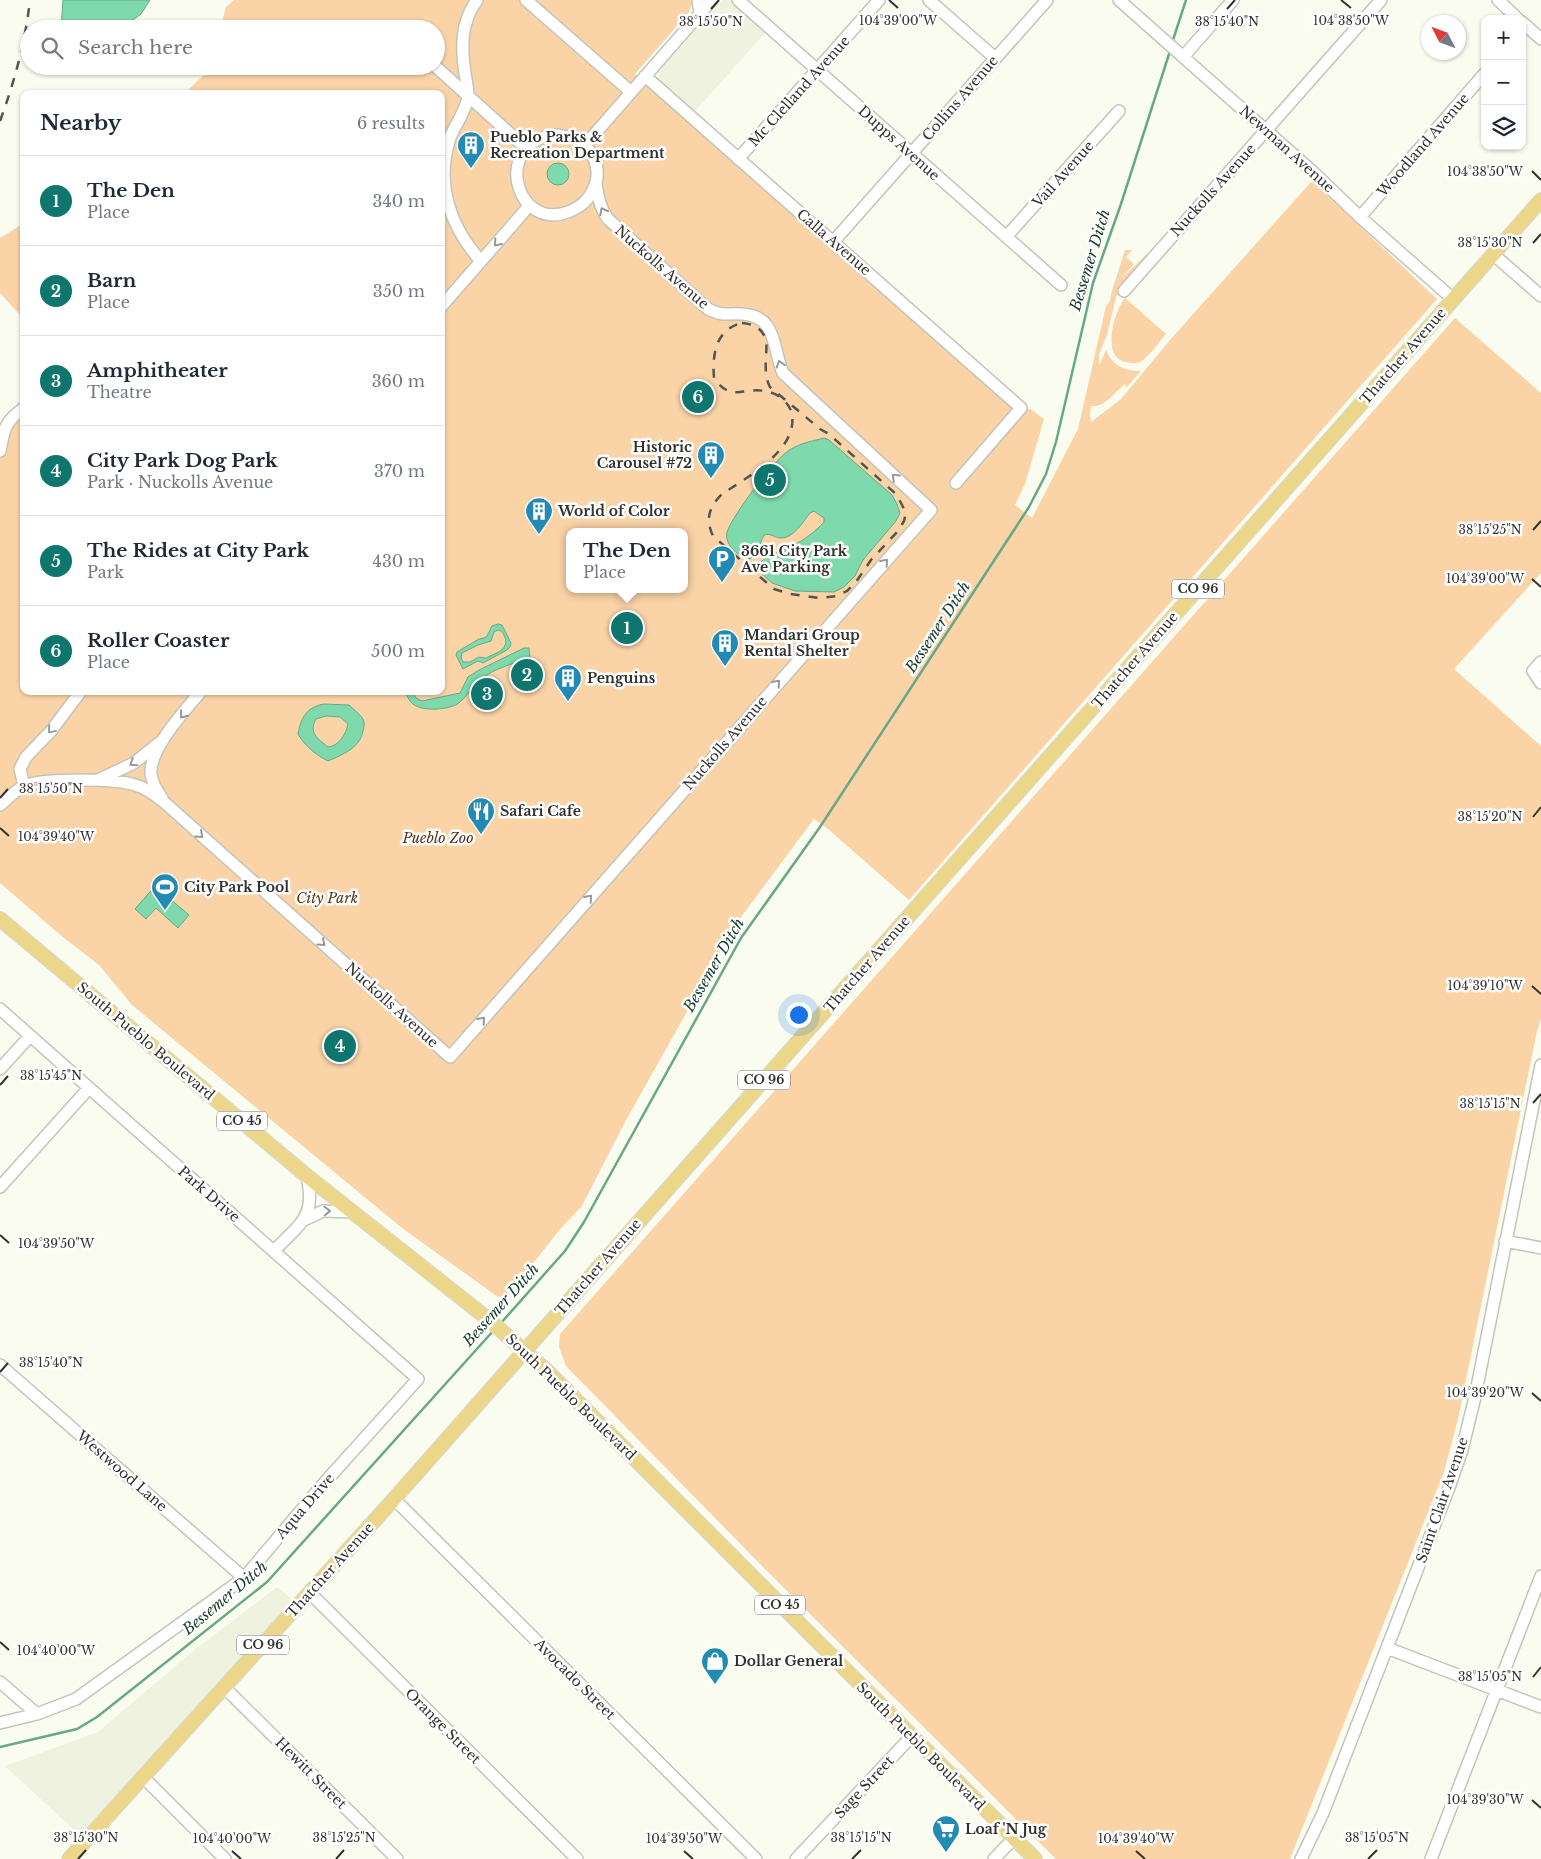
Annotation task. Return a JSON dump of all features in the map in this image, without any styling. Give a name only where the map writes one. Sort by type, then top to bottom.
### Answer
[{"type":"main road","name":"Thatcher Avenue","points":[[69,1859],[226,1688],[394,1499],[1493,254],[1540,204]]},
{"type":"main road","name":"South Pueblo Boulevard","points":[[0,919],[307,1176],[488,1319],[546,1370],[1035,1859]]},
{"type":"street","points":[[445,158],[451,136],[462,117],[468,95],[462,43],[464,24],[477,0]]},
{"type":"street","points":[[526,0],[631,92]]},
{"type":"street","points":[[698,0],[700,12]]},
{"type":"street","points":[[585,145],[712,0]]},
{"type":"street","name":"Dupps Avenue","points":[[738,0],[1061,285]]},
{"type":"street","name":"Mc Clelland Avenue","points":[[738,159],[879,0]]},
{"type":"street","points":[[929,0],[995,58]]},
{"type":"street","name":"Collins Avenue","points":[[834,241],[1047,0]]},
{"type":"street","name":"Newman Avenue","points":[[1119,0],[1266,130],[1453,300]]},
{"type":"street","points":[[1183,57],[1233,0]]},
{"type":"street","name":"Nuckolls Avenue","points":[[1124,291],[1381,0]]},
{"type":"street","points":[[1498,0],[1513,15]]},
{"type":"street","points":[[1526,27],[1541,39]]},
{"type":"street","points":[[445,75],[527,149]]},
{"type":"street","name":"Calla Avenue","points":[[645,76],[1021,408],[956,483]]},
{"type":"street","name":"Woodland Avenue","points":[[1360,217],[1481,78]]},
{"type":"street","name":"Vail Avenue","points":[[1006,237],[1120,111]]},
{"type":"street","points":[[556,135],[574,138],[585,145],[596,164],[596,184],[585,203],[562,214],[538,211],[529,206],[517,182],[517,168],[524,152],[535,141],[556,135]]},
{"type":"street","name":"Nuckolls Avenue","points":[[164,802],[450,1056],[931,510],[783,373],[769,326],[753,314],[723,315],[708,309],[608,219],[602,212],[596,184]]},
{"type":"street","points":[[445,187],[449,209],[459,232],[482,261]]},
{"type":"street","points":[[445,303],[529,206]]},
{"type":"street","points":[[1493,254],[1541,296]]},
{"type":"street","points":[[0,451],[7,424],[20,411]]},
{"type":"street","points":[[1541,662],[1533,671],[1541,683]]},
{"type":"street","points":[[24,786],[20,769],[26,757],[51,731],[78,695]]},
{"type":"street","points":[[164,802],[155,787],[150,772],[152,763],[164,739],[198,695]]},
{"type":"street","points":[[98,780],[134,763],[164,739]]},
{"type":"street","points":[[0,805],[24,786],[52,782],[98,780],[137,785],[164,802]]},
{"type":"street","name":"Park Drive","points":[[0,1009],[418,1379]]},
{"type":"street","points":[[0,1069],[30,1036]]},
{"type":"street","name":"Saint Clair Avenue","points":[[1302,1859],[1323,1813],[1462,1450],[1541,1066]]},
{"type":"street","points":[[0,1187],[88,1088]]},
{"type":"street","points":[[303,1220],[310,1205],[311,1195],[307,1176]]},
{"type":"street","points":[[274,1251],[303,1220],[311,1215],[323,1211],[353,1212]]},
{"type":"street","points":[[1505,1241],[1541,1248]]},
{"type":"street","name":"Westwood Lane","points":[[0,1365],[244,1578]]},
{"type":"street","name":"Aqua Drive","points":[[0,1723],[37,1714],[76,1699],[244,1578],[325,1482],[418,1379]]},
{"type":"street","name":"Avocado Street","points":[[394,1499],[756,1859]]},
{"type":"street","points":[[1431,1859],[1541,1576]]},
{"type":"street","name":"Orange Street","points":[[310,1593],[577,1859]]},
{"type":"street","points":[[1387,1648],[1541,1707]]},
{"type":"street","points":[[0,1682],[37,1714]]},
{"type":"street","name":"Hewitt Street","points":[[226,1688],[397,1859]]},
{"type":"street","name":"Sage Street","points":[[796,1859],[912,1736]]},
{"type":"street","points":[[144,1778],[225,1859]]},
{"type":"street","points":[[994,1859],[1014,1838]]},
{"type":"shaded area","points":[[63,0],[150,0],[141,14],[133,20],[62,20]]},
{"type":"shaded area","points":[[722,0],[731,0],[767,31],[695,111],[658,78],[658,72]]},
{"type":"shaded area","points":[[558,163],[566,166],[569,174],[566,182],[558,185],[550,182],[547,174],[550,166]]},
{"type":"shaded area","points":[[824,438],[829,440],[892,495],[900,513],[896,521],[863,560],[855,576],[844,587],[834,592],[795,591],[772,583],[760,572],[758,566],[768,556],[792,546],[809,536],[824,522],[824,518],[814,511],[810,513],[793,533],[785,538],[764,535],[758,551],[750,559],[741,556],[733,550],[728,541],[727,532],[737,513],[755,488],[784,454],[799,445]]},
{"type":"shaded area","points":[[502,625],[511,643],[510,647],[483,663],[478,661],[463,669],[456,655],[457,652],[487,636],[492,626]],"holes":[[[498,630],[502,632],[506,640],[506,644],[501,650],[486,658],[479,657],[470,662],[463,662],[462,653],[491,641],[494,632]]]},
{"type":"shaded area","points":[[524,648],[529,648],[530,658],[491,672],[477,682],[462,701],[455,705],[436,709],[417,707],[407,695],[414,695],[422,701],[460,693],[468,677]]},
{"type":"shaded area","points":[[318,705],[349,705],[360,715],[364,722],[364,728],[358,742],[344,753],[328,761],[303,742],[298,734],[303,718],[309,710]],"holes":[[[326,716],[340,717],[348,724],[346,732],[339,742],[328,747],[315,735],[314,724],[316,719]]]},
{"type":"shaded area","name":"City Park Pool","points":[[155,886],[189,915],[178,928],[156,908],[146,919],[135,909]]},
{"type":"shaded area","points":[[277,1587],[299,1605],[86,1841],[5,1766],[98,1732],[193,1651]]},
{"type":"green space","name":"City Park","points":[[234,0],[692,0],[689,12],[635,74],[1007,401],[1032,410],[1044,419],[1025,484],[1015,505],[1032,518],[1078,429],[1106,306],[1110,301],[1125,250],[1132,250],[1126,257],[1134,264],[1121,279],[1149,252],[1119,289],[1107,335],[1099,354],[1099,364],[1106,350],[1112,360],[1120,367],[1141,371],[1126,388],[1126,384],[1106,402],[1091,406],[1091,422],[1121,399],[1170,340],[1312,181],[1437,299],[909,900],[814,819],[738,921],[625,1122],[582,1206],[561,1228],[508,1295],[498,1297],[402,1228],[132,1005],[99,965],[64,938],[0,883],[0,451],[4,431],[20,413],[20,695],[445,695],[445,90],[188,90],[204,75],[445,75],[445,20],[222,20],[226,7]]},
{"type":"green space","points":[[20,226],[20,316],[0,293],[0,238]]},
{"type":"green space","points":[[1125,298],[1166,334],[1147,357],[1136,363],[1125,362],[1113,352],[1112,333],[1114,323]]},
{"type":"green space","points":[[1455,318],[1541,393],[1541,573],[1454,669],[1541,746],[1541,1019],[1458,1419],[1444,1472],[1290,1859],[1056,1859],[764,1568],[566,1366],[559,1347],[560,1334]]},
{"type":"waterway","name":"Bessemer Ditch","points":[[1172,43],[1186,0]]},
{"type":"waterway","name":"Bessemer Ditch","points":[[500,1324],[565,1251],[584,1222],[741,938],[820,827],[1029,507],[1046,474],[1056,442],[1093,283],[1121,204],[1170,51]]},
{"type":"waterway","name":"Bessemer Ditch","points":[[0,1747],[77,1729],[97,1717],[267,1582],[494,1330]]},
{"type":"railway","points":[[27,20],[30,0]]},
{"type":"railway","points":[[0,121],[20,56]]},
{"type":"railway","points":[[742,323],[757,327],[766,339],[766,375],[770,387],[820,429],[829,434],[897,495],[906,513],[898,531],[871,560],[856,582],[847,591],[837,596],[820,598],[790,594],[774,589],[713,536],[709,519],[714,504],[722,494],[770,460],[788,437],[792,425],[790,408],[779,397],[760,390],[733,392],[721,386],[714,378],[715,352],[721,337],[733,326],[742,323]]},
{"type":"railway","points":[[702,386],[705,386],[709,391],[698,405],[692,408],[688,403],[702,386]]},
{"type":"place","name":"Pueblo Parks & Recreation Department","points":[[471,169]]},
{"type":"place","name":"Roller Coaster","points":[[698,397]]},
{"type":"place","name":"Historic Carousel #72","points":[[711,479]]},
{"type":"place","name":"The Rides at City Park","points":[[770,480]]},
{"type":"place","name":"World of Color","points":[[539,535]]},
{"type":"place","name":"3661 City Park Ave Parking","points":[[722,583]]},
{"type":"place","name":"The Den","points":[[627,628]]},
{"type":"place","name":"Mandari Group Rental Shelter","points":[[725,667]]},
{"type":"place","name":"Barn","points":[[527,675]]},
{"type":"place","name":"Amphitheater","points":[[487,694]]},
{"type":"place","name":"Penguins","points":[[568,702]]},
{"type":"place","name":"Safari Cafe","points":[[481,835]]},
{"type":"place","name":"City Park Pool","points":[[165,911]]},
{"type":"place","name":"City Park Dog Park","points":[[340,1046]]},
{"type":"place","name":"Dollar General","points":[[715,1685]]},
{"type":"place","name":"Loaf 'N Jug","points":[[946,1853]]},
{"type":"park label","name":"Pueblo Zoo","points":[[438,838]]}]
